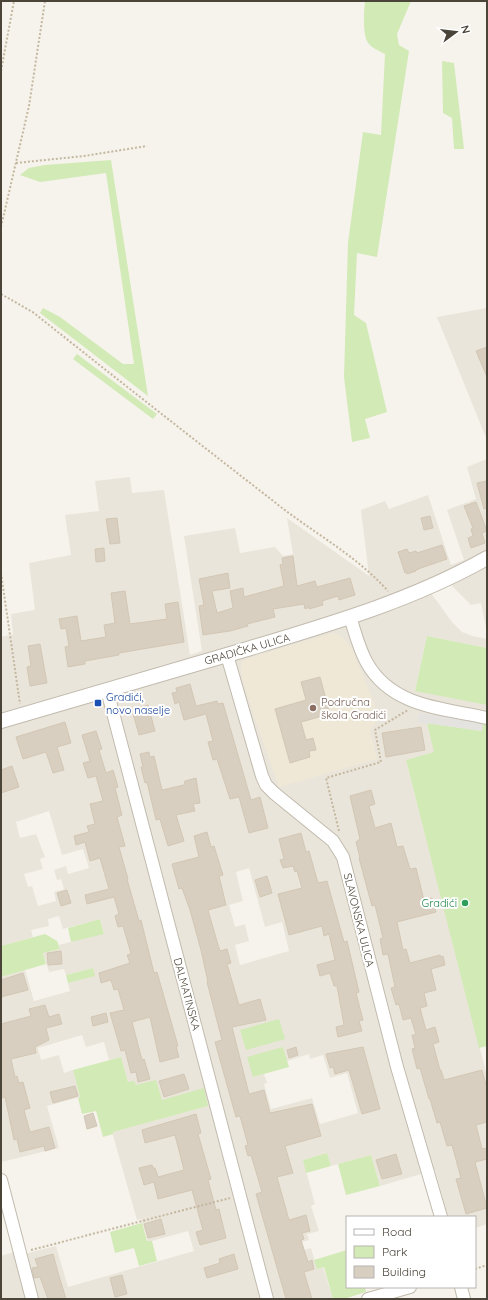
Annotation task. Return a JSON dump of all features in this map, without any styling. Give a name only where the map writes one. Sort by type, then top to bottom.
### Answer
[{"type":"street","name":"GRADIČKA ULICA","points":[[1,721],[227,655],[350,617],[396,601],[487,558]]},
{"type":"street","points":[[350,617],[366,662],[381,683],[406,699],[420,704],[487,718]]},
{"type":"street","name":"SLAVONSKA ULICA","points":[[227,655],[256,760],[266,785],[333,841],[343,857],[397,1067],[441,1216]]},
{"type":"street","name":"DALMATINSKA","points":[[107,690],[267,1299]]},
{"type":"street","points":[[1,1180],[32,1299]]},
{"type":"street","points":[[368,1299],[406,1288]]},
{"type":"street","points":[[461,1288],[464,1299]]},
{"type":"path","points":[[1,70],[14,1]]},
{"type":"path","points":[[1,227],[29,106],[45,1]]},
{"type":"path","points":[[16,163],[84,156],[147,146]]},
{"type":"path","points":[[1,294],[34,313],[272,501],[343,551],[374,576],[396,601]]},
{"type":"path","points":[[1,572],[21,715]]},
{"type":"path","points":[[340,834],[326,778],[381,762],[374,730],[420,704]]},
{"type":"path","points":[[20,1253],[239,1195]]},
{"type":"path","points":[[476,1269],[487,1265]]},
{"type":"shaded area","points":[[487,308],[487,440],[437,317]]},
{"type":"shaded area","points":[[487,459],[487,633],[481,603],[471,605],[450,584],[431,593],[452,622],[462,632],[487,639],[487,648],[427,636],[415,690],[487,705],[487,723],[482,731],[427,723],[435,752],[406,760],[487,1076],[487,1224],[476,1228],[476,1216],[448,1216],[435,1170],[380,1186],[371,1155],[331,1166],[327,1153],[303,1160],[315,1204],[311,1206],[319,1231],[307,1234],[309,1240],[295,1244],[298,1252],[311,1248],[317,1269],[323,1267],[333,1299],[1,1299],[1,1256],[14,1252],[16,1256],[56,1246],[68,1287],[194,1251],[188,1231],[148,1242],[141,1219],[137,1220],[112,1132],[208,1106],[162,1100],[128,1082],[121,1057],[109,1060],[104,1042],[86,1047],[82,1035],[38,1048],[41,1060],[59,1055],[64,1073],[73,1070],[80,1097],[47,1106],[59,1148],[1,1162],[1,977],[25,970],[34,1001],[70,991],[68,983],[94,976],[93,968],[66,975],[64,969],[49,972],[43,953],[60,949],[59,945],[104,933],[100,919],[63,929],[59,916],[48,919],[49,926],[31,930],[33,937],[1,946],[1,637],[13,634],[11,614],[35,610],[29,563],[71,555],[65,515],[99,511],[95,481],[130,477],[132,493],[164,490],[190,655],[202,651],[184,536],[235,528],[240,553],[275,547],[283,556],[293,554],[287,518],[369,576],[361,510],[385,501],[389,509],[428,495],[451,565],[464,560],[447,510],[476,499],[467,467]],"holes":[[[49,811],[62,855],[83,849],[89,868],[68,874],[66,866],[54,870],[57,880],[61,879],[64,889],[54,892],[56,901],[38,906],[32,886],[28,887],[24,874],[43,869],[40,859],[45,857],[36,834],[20,838],[16,822]],[[249,868],[265,927],[282,922],[289,951],[240,965],[235,945],[249,941],[245,924],[235,927],[229,905],[243,901],[236,872]],[[283,1047],[287,1061],[309,1054],[310,1059],[323,1055],[330,1078],[347,1073],[358,1113],[320,1124],[312,1098],[271,1109],[264,1084],[267,1083],[264,1074],[253,1077]]]},
{"type":"shaded area","name":"Područna škola Gradići","points":[[333,633],[341,636],[351,647],[374,703],[377,722],[370,730],[377,759],[279,787],[253,713],[242,677],[241,664],[246,659]]},
{"type":"shaded area","points":[[419,713],[483,722],[482,731],[418,722]]},
{"type":"green space","points":[[365,1],[411,1],[397,34],[399,45],[409,51],[377,257],[357,253],[354,315],[366,323],[387,412],[365,419],[370,438],[352,442],[344,377],[348,243],[363,132],[381,135],[385,54],[372,47],[365,36]]},
{"type":"green space","points":[[442,61],[454,63],[464,149],[454,149],[452,118],[443,113]]},
{"type":"green space","points":[[111,160],[148,396],[40,313],[43,308],[60,317],[123,364],[134,364],[106,173],[40,182],[20,175],[29,168],[45,165]]},
{"type":"green space","points":[[77,354],[157,414],[153,419],[73,359]]},
{"type":"green space","points":[[427,636],[487,648],[487,705],[415,691]]},
{"type":"green space","name":"Gradići","points":[[483,722],[487,723],[487,1046],[479,1048],[406,760],[434,752],[427,723],[482,731]]},
{"type":"green space","points":[[100,919],[104,934],[71,942],[68,928]]},
{"type":"green space","points":[[45,934],[57,941],[60,949],[43,953],[46,964],[1,977],[1,946]]},
{"type":"green space","points":[[93,968],[95,976],[68,983],[66,975]]},
{"type":"green space","points":[[279,1019],[285,1039],[246,1050],[240,1030]]},
{"type":"green space","points":[[283,1047],[289,1067],[253,1077],[247,1057]]},
{"type":"green space","points":[[121,1057],[128,1082],[134,1081],[136,1085],[156,1080],[162,1100],[204,1088],[208,1106],[113,1132],[113,1134],[103,1137],[96,1111],[82,1114],[78,1098],[80,1097],[73,1070]]},
{"type":"green space","points":[[327,1153],[331,1166],[306,1173],[303,1160]]},
{"type":"green space","points":[[371,1155],[380,1186],[346,1195],[338,1164]]},
{"type":"green space","points":[[142,1223],[147,1241],[152,1241],[157,1261],[139,1266],[134,1248],[115,1253],[110,1232]]},
{"type":"green space","points":[[346,1250],[346,1288],[365,1288],[366,1292],[344,1299],[333,1299],[324,1267],[317,1269],[314,1260]]},
{"type":"building","points":[[487,347],[487,377],[476,351]]},
{"type":"building","points":[[487,481],[487,508],[484,509],[477,483]]},
{"type":"building","points":[[476,502],[487,531],[482,533],[485,543],[471,548],[468,538],[473,536],[471,529],[473,528],[464,506]]},
{"type":"building","points":[[430,516],[433,528],[424,530],[421,518]]},
{"type":"building","points":[[117,518],[120,543],[110,544],[106,519]]},
{"type":"building","points":[[442,545],[447,559],[407,574],[407,572],[405,573],[398,552],[407,549],[409,553],[416,551],[417,553]]},
{"type":"building","points":[[104,548],[105,561],[96,562],[95,549]]},
{"type":"building","points":[[293,556],[297,586],[315,581],[317,587],[350,578],[355,595],[339,600],[338,596],[322,601],[323,605],[309,609],[309,607],[305,609],[304,604],[273,609],[275,617],[247,624],[248,626],[230,631],[203,635],[199,606],[204,605],[199,579],[228,573],[230,588],[212,591],[217,613],[233,608],[230,591],[243,588],[244,597],[284,586],[280,565],[283,564],[282,558]]},
{"type":"building","points":[[125,591],[130,624],[167,619],[165,604],[178,602],[184,642],[119,653],[119,655],[85,661],[85,664],[68,667],[65,647],[69,646],[66,628],[61,629],[59,619],[77,616],[81,641],[106,637],[104,625],[115,623],[111,593]]},
{"type":"building","points":[[40,644],[47,683],[30,686],[27,667],[31,666],[28,646]]},
{"type":"building","points":[[320,677],[330,714],[301,722],[306,740],[313,738],[316,750],[309,751],[310,757],[290,763],[275,709],[306,700],[301,682]]},
{"type":"building","points":[[190,684],[196,706],[217,701],[218,704],[223,703],[251,800],[260,797],[268,828],[249,833],[239,797],[230,799],[217,759],[213,760],[208,742],[213,741],[206,714],[184,720],[179,702],[175,704],[172,693],[177,692],[176,688]]},
{"type":"building","points":[[148,705],[155,731],[139,735],[132,710]]},
{"type":"building","points":[[65,722],[71,743],[57,747],[64,770],[53,773],[46,752],[23,759],[16,737]]},
{"type":"building","points":[[421,727],[425,750],[386,757],[382,733]]},
{"type":"building","points":[[96,731],[102,749],[99,750],[106,773],[113,770],[118,787],[115,788],[122,815],[117,817],[125,846],[119,847],[127,879],[139,921],[141,920],[154,973],[157,972],[178,1046],[176,1046],[179,1057],[160,1062],[150,1017],[132,1022],[142,1060],[144,1059],[150,1079],[138,1082],[136,1072],[131,1073],[125,1050],[121,1051],[110,1013],[124,1010],[118,989],[114,990],[111,980],[101,983],[99,973],[130,963],[127,955],[131,954],[130,950],[123,926],[118,927],[115,916],[119,914],[114,897],[87,904],[85,895],[109,889],[100,858],[90,861],[85,842],[76,845],[74,836],[89,832],[87,826],[95,824],[90,804],[103,801],[96,776],[88,778],[83,763],[90,761],[82,735]]},
{"type":"building","points":[[149,752],[150,757],[154,756],[162,790],[184,785],[185,781],[196,778],[200,803],[193,804],[195,811],[176,815],[184,841],[168,846],[160,819],[156,820],[147,782],[145,783],[141,767],[143,767],[140,754]]},
{"type":"building","points":[[12,766],[19,787],[1,793],[1,770]]},
{"type":"building","points":[[371,790],[375,804],[369,806],[375,828],[391,823],[397,847],[403,846],[410,869],[416,868],[424,900],[432,898],[436,912],[397,922],[403,950],[406,949],[410,963],[440,955],[441,957],[443,956],[445,965],[431,969],[436,990],[424,993],[427,1006],[420,1008],[426,1030],[435,1027],[439,1042],[433,1044],[440,1070],[444,1080],[482,1070],[487,1088],[487,1122],[476,1125],[482,1149],[487,1148],[487,1159],[475,1162],[487,1208],[466,1214],[456,1179],[461,1178],[452,1145],[447,1146],[440,1122],[437,1123],[420,1068],[417,1069],[412,1049],[415,1048],[412,1035],[416,1035],[411,1018],[403,1020],[399,1004],[396,1005],[391,988],[395,987],[388,954],[383,955],[380,939],[383,938],[375,905],[372,906],[359,858],[356,842],[360,839],[350,796]]},
{"type":"building","points":[[207,832],[211,847],[214,846],[223,875],[219,876],[226,905],[208,910],[218,945],[220,951],[227,949],[231,963],[227,964],[239,1005],[260,999],[266,1020],[232,1027],[249,1094],[264,1090],[270,1113],[312,1104],[321,1136],[285,1146],[293,1173],[277,1177],[289,1220],[306,1215],[310,1231],[302,1233],[304,1239],[301,1240],[308,1262],[312,1260],[314,1269],[304,1272],[312,1299],[286,1299],[256,1194],[262,1192],[251,1155],[248,1156],[245,1146],[248,1145],[240,1116],[236,1117],[215,1042],[222,1040],[207,982],[201,950],[190,910],[182,888],[179,889],[172,864],[199,857],[194,836]]},
{"type":"building","points":[[301,833],[306,852],[309,851],[318,883],[327,881],[344,942],[347,941],[359,992],[356,993],[363,1020],[359,1021],[362,1031],[338,1037],[336,1027],[344,1025],[337,986],[334,986],[330,973],[320,976],[317,965],[335,960],[329,934],[324,936],[322,926],[289,935],[278,894],[302,888],[297,871],[295,872],[293,866],[283,868],[280,860],[284,859],[279,839]]},
{"type":"building","points":[[267,876],[272,893],[260,897],[255,880]]},
{"type":"building","points":[[67,890],[71,903],[61,906],[57,893]]},
{"type":"building","points":[[61,951],[62,964],[48,965],[47,953]]},
{"type":"building","points":[[23,973],[28,990],[1,997],[1,980]]},
{"type":"building","points":[[45,1005],[49,1017],[59,1014],[62,1024],[46,1028],[49,1040],[35,1047],[36,1053],[11,1059],[15,1077],[17,1076],[19,1083],[23,1082],[30,1108],[24,1110],[30,1132],[49,1127],[55,1148],[45,1151],[44,1146],[20,1152],[17,1139],[14,1140],[5,1097],[1,1098],[1,1024],[31,1016],[29,1009]]},
{"type":"building","points":[[106,1013],[108,1022],[93,1026],[91,1017]]},
{"type":"building","points":[[296,1047],[298,1055],[289,1058],[287,1050]]},
{"type":"building","points":[[363,1047],[380,1109],[362,1114],[349,1070],[335,1074],[333,1067],[330,1068],[326,1054]]},
{"type":"building","points":[[184,1074],[189,1089],[164,1097],[159,1081]]},
{"type":"building","points":[[75,1086],[78,1096],[53,1103],[50,1092]]},
{"type":"building","points":[[93,1113],[97,1126],[87,1129],[84,1116]]},
{"type":"building","points":[[196,1114],[201,1133],[198,1134],[211,1179],[208,1180],[216,1210],[219,1209],[226,1238],[200,1245],[196,1232],[203,1230],[192,1190],[158,1199],[154,1182],[144,1185],[139,1168],[152,1165],[153,1168],[155,1168],[158,1177],[184,1170],[175,1135],[145,1143],[142,1130]]},
{"type":"building","points":[[396,1154],[402,1174],[382,1179],[376,1160]]},
{"type":"building","points":[[161,1219],[165,1234],[148,1238],[144,1224]]},
{"type":"building","points":[[53,1254],[66,1299],[48,1299],[40,1277],[34,1278],[32,1268],[38,1267],[35,1259]]},
{"type":"building","points":[[234,1254],[238,1269],[207,1278],[204,1268],[220,1263],[219,1259]]},
{"type":"building","points":[[122,1275],[127,1294],[115,1297],[110,1278]]},
{"type":"place","name":"Gradići, novo naselje","points":[[98,703]]},
{"type":"place","name":"Područna škola Gradići","points":[[313,708]]},
{"type":"place","name":"Gradići","points":[[465,903]]}]
